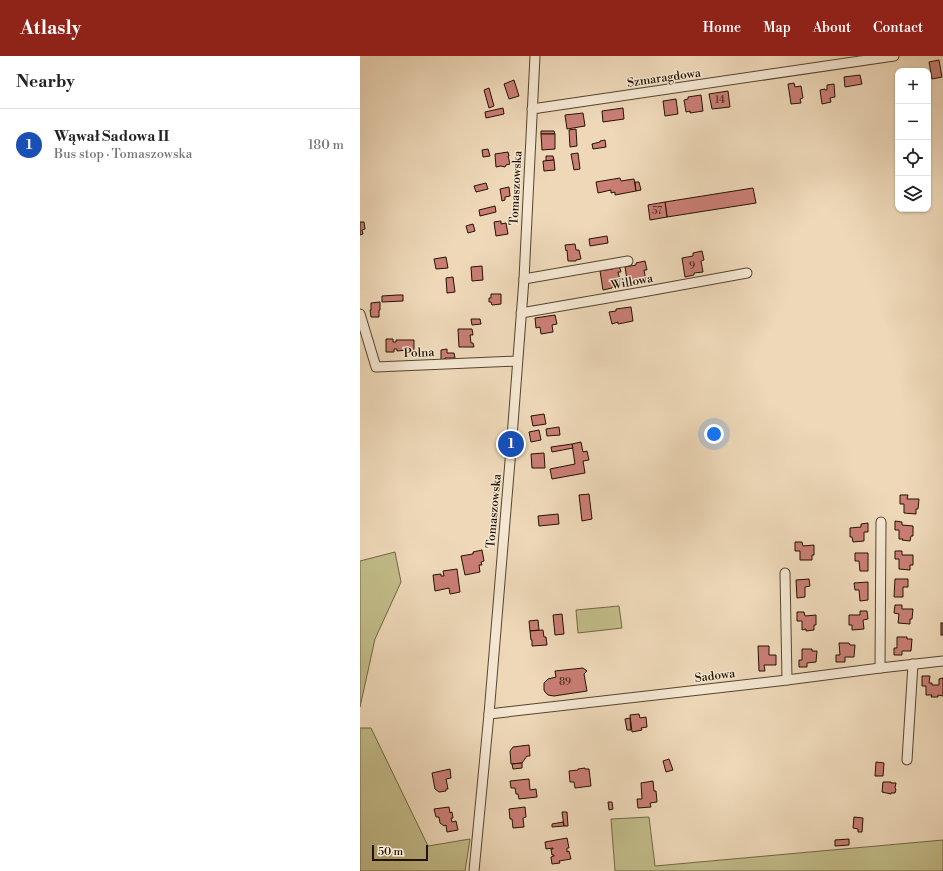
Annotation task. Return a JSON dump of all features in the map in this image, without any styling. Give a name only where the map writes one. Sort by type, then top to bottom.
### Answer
[{"type":"street","name":"Tomaszowska","points":[[474,871],[489,714],[524,278],[535,56]]},
{"type":"street","name":"Szmaragdowa","points":[[532,109],[894,56]]},
{"type":"street","points":[[524,278],[628,261]]},
{"type":"street","name":"Willowa","points":[[521,313],[747,273]]},
{"type":"street","name":"Polna","points":[[360,314],[376,367],[517,361]]},
{"type":"street","points":[[880,668],[881,522]]},
{"type":"street","points":[[785,573],[787,680]]},
{"type":"street","name":"Sadowa","points":[[489,714],[943,661]]},
{"type":"street","points":[[907,760],[913,664]]},
{"type":"shaded area","points":[[395,552],[401,582],[375,639],[360,707],[360,561]]},
{"type":"shaded area","points":[[619,606],[622,628],[578,633],[576,610]]},
{"type":"shaded area","points":[[360,728],[371,728],[428,846],[470,839],[465,871],[360,871]]},
{"type":"shaded area","points":[[649,817],[655,866],[943,840],[943,871],[615,871],[611,819]]},
{"type":"building","points":[[939,60],[942,77],[932,79],[929,62]]},
{"type":"building","points":[[860,75],[862,84],[845,87],[844,77]]},
{"type":"building","points":[[514,80],[519,96],[509,99],[504,84]]},
{"type":"building","points":[[794,83],[795,87],[801,86],[803,98],[800,99],[801,103],[791,104],[788,84]]},
{"type":"building","points":[[834,84],[835,97],[830,98],[831,102],[822,104],[820,90],[827,90],[827,85]]},
{"type":"building","points":[[489,88],[494,106],[489,108],[484,90]]},
{"type":"building","points":[[728,91],[730,107],[712,109],[709,94]]},
{"type":"building","points":[[701,95],[703,111],[690,113],[690,111],[686,112],[684,100],[688,99],[688,97]]},
{"type":"building","points":[[676,99],[678,114],[665,116],[663,101]]},
{"type":"building","points":[[503,108],[504,114],[486,118],[485,112]]},
{"type":"building","points":[[623,108],[624,119],[603,122],[602,111]]},
{"type":"building","points":[[583,113],[585,126],[567,129],[565,115]]},
{"type":"building","points":[[576,129],[577,146],[570,147],[569,130]]},
{"type":"building","points":[[541,131],[554,131],[555,134],[541,134]]},
{"type":"building","points":[[541,134],[555,134],[555,149],[542,150]]},
{"type":"building","points":[[605,140],[606,147],[593,149],[592,144]]},
{"type":"building","points":[[488,149],[490,156],[483,157],[482,150]]},
{"type":"building","points":[[508,152],[510,164],[506,165],[505,167],[496,167],[495,154]]},
{"type":"building","points":[[578,153],[580,169],[574,170],[571,154]]},
{"type":"building","points":[[546,156],[553,156],[554,160],[546,161]]},
{"type":"building","points":[[554,160],[555,170],[544,171],[543,161]]},
{"type":"building","points":[[620,178],[621,181],[634,179],[636,191],[615,195],[615,192],[611,193],[611,190],[598,193],[596,182]]},
{"type":"building","points":[[635,182],[639,182],[641,190],[636,191]]},
{"type":"building","points":[[486,183],[488,189],[476,192],[474,186]]},
{"type":"building","points":[[509,187],[510,196],[505,197],[505,200],[502,201],[500,189]]},
{"type":"building","points":[[753,188],[756,203],[667,217],[665,202]]},
{"type":"building","points":[[665,202],[667,217],[650,220],[648,205]]},
{"type":"building","points":[[495,206],[496,212],[480,216],[479,210]]},
{"type":"building","points":[[501,221],[501,224],[506,223],[508,234],[496,236],[494,222]]},
{"type":"building","points":[[360,222],[364,222],[365,229],[362,230],[363,234],[360,235]]},
{"type":"building","points":[[473,224],[475,231],[468,233],[466,226]]},
{"type":"building","points":[[607,236],[608,243],[590,246],[589,239]]},
{"type":"building","points":[[575,244],[576,250],[579,250],[581,259],[576,261],[568,261],[565,245]]},
{"type":"building","points":[[702,251],[704,260],[701,261],[703,272],[694,273],[694,275],[685,277],[682,258],[693,256],[693,253]]},
{"type":"building","points":[[446,257],[448,268],[436,269],[434,259]]},
{"type":"building","points":[[645,261],[647,270],[644,270],[646,281],[637,283],[637,285],[628,286],[625,267],[636,265],[636,263]]},
{"type":"building","points":[[619,265],[621,272],[618,272],[621,285],[603,290],[600,271],[613,269],[613,267]]},
{"type":"building","points":[[482,266],[483,280],[472,281],[471,267]]},
{"type":"building","points":[[453,277],[455,292],[447,293],[446,278]]},
{"type":"building","points":[[491,294],[501,294],[501,304],[492,305],[491,302],[489,302]]},
{"type":"building","points":[[403,295],[403,301],[382,302],[382,296]]},
{"type":"building","points":[[380,302],[379,317],[371,317],[371,303]]},
{"type":"building","points":[[631,307],[633,321],[612,324],[609,312],[616,311],[616,309]]},
{"type":"building","points":[[555,315],[557,324],[552,325],[553,332],[541,334],[540,327],[536,328],[535,318]]},
{"type":"building","points":[[471,319],[480,319],[481,324],[472,325]]},
{"type":"building","points":[[458,329],[472,329],[473,335],[470,335],[471,343],[473,343],[474,347],[459,347]]},
{"type":"building","points":[[386,339],[393,339],[393,342],[396,342],[396,340],[414,340],[414,351],[397,351],[397,349],[394,349],[394,352],[386,352]]},
{"type":"building","points":[[447,349],[447,353],[454,353],[455,358],[445,358],[441,360],[441,350]]},
{"type":"building","points":[[544,414],[546,424],[533,426],[531,416]]},
{"type":"building","points":[[559,427],[560,435],[547,436],[546,429]]},
{"type":"building","points":[[539,430],[541,440],[531,442],[529,432]]},
{"type":"building","points":[[581,442],[583,452],[587,451],[589,460],[583,461],[585,473],[552,479],[550,469],[575,464],[572,444]]},
{"type":"building","points":[[572,444],[573,448],[552,452],[551,447]]},
{"type":"building","points":[[544,453],[545,468],[532,468],[531,454]]},
{"type":"building","points":[[589,494],[592,519],[582,521],[579,495]]},
{"type":"building","points":[[900,495],[908,495],[907,499],[919,499],[916,514],[904,513],[904,504],[900,504]]},
{"type":"building","points":[[558,514],[559,524],[539,526],[538,516]]},
{"type":"building","points":[[895,521],[902,522],[902,525],[913,526],[913,536],[911,536],[910,541],[899,539],[899,530],[895,530]]},
{"type":"building","points":[[868,523],[868,532],[864,532],[864,541],[853,542],[852,537],[850,537],[850,528],[861,527],[861,524]]},
{"type":"building","points":[[795,542],[802,542],[803,546],[814,545],[814,555],[812,555],[812,560],[800,560],[800,551],[795,551]]},
{"type":"building","points":[[482,550],[484,561],[481,562],[482,565],[479,565],[480,572],[465,575],[461,556],[473,554],[473,552]]},
{"type":"building","points":[[895,551],[902,551],[902,555],[913,555],[913,565],[910,565],[910,570],[899,569],[899,559],[895,559]]},
{"type":"building","points":[[855,553],[868,553],[868,571],[860,571],[859,561],[855,561]]},
{"type":"building","points":[[457,569],[460,592],[450,594],[449,588],[435,591],[433,575],[441,574],[441,576],[444,576],[443,571]]},
{"type":"building","points":[[809,579],[810,586],[805,587],[805,597],[797,598],[796,580]]},
{"type":"building","points":[[895,579],[908,579],[908,587],[903,587],[903,597],[894,597]]},
{"type":"building","points":[[868,582],[868,600],[860,601],[859,590],[855,590],[854,583]]},
{"type":"building","points":[[895,605],[902,605],[902,609],[913,609],[910,624],[898,623],[899,614],[894,613]]},
{"type":"building","points":[[860,611],[867,611],[868,619],[863,620],[864,629],[852,630],[852,625],[849,625],[849,615],[860,615]]},
{"type":"building","points":[[797,612],[804,612],[805,616],[816,615],[816,625],[814,625],[814,630],[802,630],[802,621],[797,621]]},
{"type":"building","points":[[562,614],[564,634],[555,635],[553,615]]},
{"type":"building","points":[[538,620],[539,630],[530,631],[529,621]]},
{"type":"building","points":[[941,623],[943,623],[943,635],[941,635]]},
{"type":"building","points":[[543,630],[547,645],[532,646],[530,631]]},
{"type":"building","points":[[897,637],[907,637],[907,639],[912,639],[911,651],[902,651],[902,655],[894,655],[894,648],[897,648]]},
{"type":"building","points":[[839,643],[849,643],[850,645],[855,645],[854,657],[845,657],[845,662],[836,662],[836,655],[840,655]]},
{"type":"building","points":[[758,646],[769,646],[769,655],[776,655],[776,665],[764,665],[765,671],[759,671]]},
{"type":"building","points":[[802,649],[812,649],[812,651],[817,651],[816,662],[807,663],[807,667],[799,667],[799,660],[802,660]]},
{"type":"building","points":[[583,668],[587,671],[584,674],[587,691],[554,696],[548,695],[545,692],[544,683],[548,679],[556,677],[555,671]]},
{"type":"building","points":[[922,676],[930,676],[929,683],[932,683],[932,685],[939,685],[939,679],[943,678],[943,696],[938,695],[938,697],[931,697],[932,695],[926,695],[926,686],[922,686]]},
{"type":"building","points":[[639,714],[640,718],[646,717],[647,727],[641,728],[642,730],[632,732],[630,715]]},
{"type":"building","points":[[630,718],[631,730],[627,730],[625,719]]},
{"type":"building","points":[[529,745],[530,756],[527,756],[522,763],[511,764],[510,751],[513,747]]},
{"type":"building","points":[[669,759],[673,770],[666,772],[663,761]]},
{"type":"building","points":[[876,762],[884,763],[883,776],[875,776]]},
{"type":"building","points":[[522,763],[522,768],[513,769],[512,764]]},
{"type":"building","points":[[585,768],[589,769],[591,786],[575,788],[574,782],[570,782],[569,771]]},
{"type":"building","points":[[450,769],[451,778],[446,779],[448,789],[446,789],[446,791],[439,792],[435,789],[432,773]]},
{"type":"building","points":[[529,779],[530,790],[536,789],[537,797],[519,799],[515,788],[511,788],[510,781]]},
{"type":"building","points":[[653,781],[657,802],[650,803],[651,807],[638,808],[637,799],[642,799],[641,783]]},
{"type":"building","points":[[883,782],[896,783],[895,793],[891,794],[882,792]]},
{"type":"building","points":[[608,802],[612,802],[613,809],[609,810]]},
{"type":"building","points":[[449,807],[450,813],[452,812],[452,822],[456,821],[458,830],[447,832],[446,825],[444,826],[440,823],[439,817],[436,817],[434,809]]},
{"type":"building","points":[[525,807],[526,817],[523,818],[524,827],[513,828],[509,809]]},
{"type":"building","points":[[562,812],[567,812],[568,826],[564,826]]},
{"type":"building","points":[[854,817],[863,818],[862,832],[858,832],[858,829],[853,828]]},
{"type":"building","points":[[563,822],[564,826],[552,827],[552,824]]},
{"type":"building","points":[[567,838],[569,848],[567,848],[567,852],[569,851],[571,859],[552,864],[551,857],[554,855],[552,855],[551,849],[553,848],[546,849],[545,842]]},
{"type":"building","points":[[849,839],[849,845],[835,846],[835,840]]},
{"type":"place","name":"Wąwał Sadowa II","points":[[511,444]]}]
